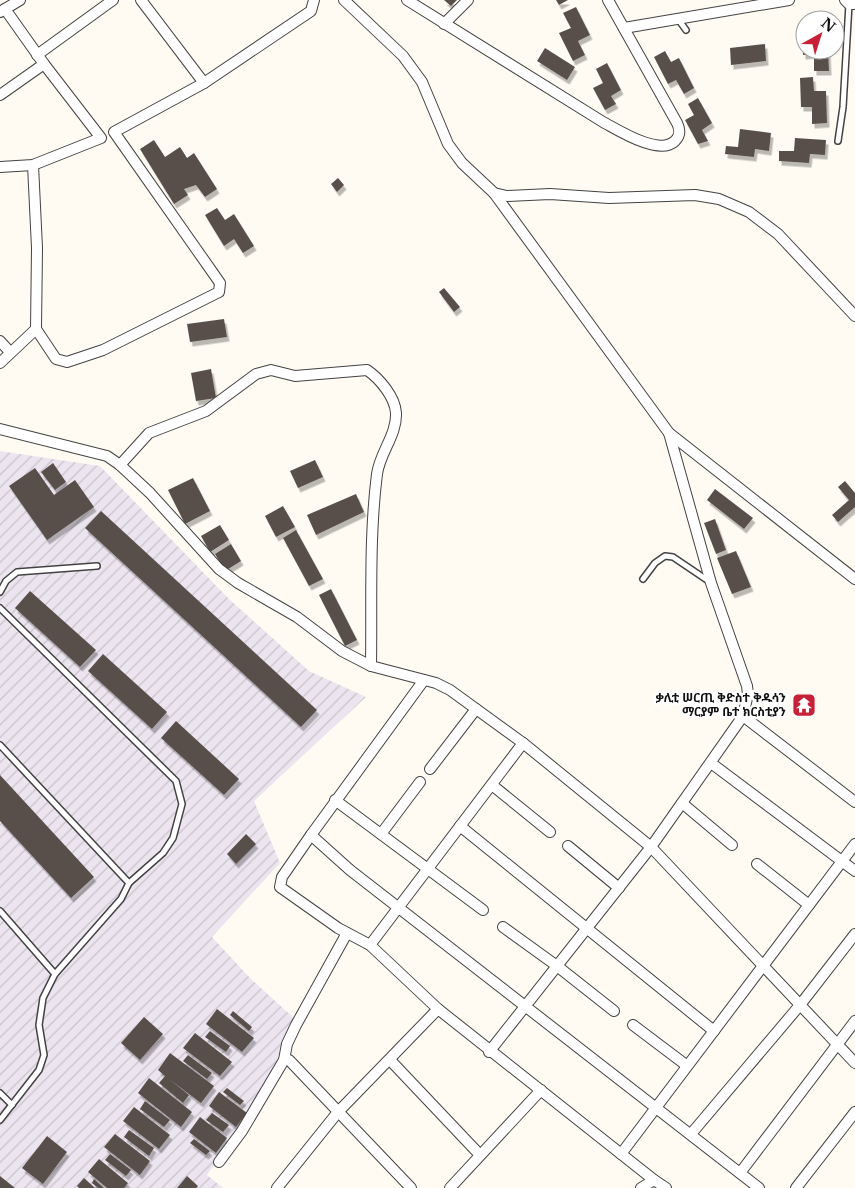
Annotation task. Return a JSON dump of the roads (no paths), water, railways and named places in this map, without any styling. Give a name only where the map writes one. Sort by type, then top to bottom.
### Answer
[{"type":"street","points":[[20,0],[2,11],[102,138]]},
{"type":"street","points":[[37,55],[113,0]]},
{"type":"street","points":[[141,0],[204,83]]},
{"type":"street","points":[[0,167],[33,165],[114,132],[204,83],[311,11],[314,0]]},
{"type":"street","points":[[344,0],[403,56],[422,82],[448,144],[462,164],[494,193],[669,433],[855,579]]},
{"type":"street","points":[[407,0],[603,122],[637,139],[661,147],[670,146],[678,138],[680,130],[678,122],[608,0]]},
{"type":"street","points":[[444,24],[468,0]]},
{"type":"street","points":[[624,28],[789,0]]},
{"type":"street","points":[[0,95],[44,64]]},
{"type":"street","points":[[33,165],[37,248],[36,329],[56,359],[67,362],[117,343],[170,314],[215,294],[221,288],[220,283],[114,132]]},
{"type":"street","points":[[494,193],[507,196],[550,194],[609,198],[695,195],[719,199],[748,212],[778,234],[855,316]]},
{"type":"street","points":[[0,363],[36,329]]},
{"type":"street","points":[[0,341],[10,352]]},
{"type":"street","points":[[120,465],[149,433],[206,411],[256,374],[271,370],[295,376],[367,370],[372,374],[393,400],[396,426],[379,460],[372,512],[371,666]]},
{"type":"street","points":[[0,429],[107,456],[150,492],[219,569],[238,583],[297,617],[342,651],[371,666],[424,680],[450,690],[523,743],[651,847],[855,1062]]},
{"type":"street","points":[[489,1052],[651,847],[743,716],[748,694],[747,686],[711,583],[669,433]]},
{"type":"street","points":[[424,680],[311,834],[282,878],[280,888],[348,933],[370,944],[438,1009],[489,1052],[541,1090],[666,1188]]},
{"type":"street","points":[[430,769],[476,709]]},
{"type":"street","points":[[743,716],[855,802]]},
{"type":"street","points":[[370,944],[523,743]]},
{"type":"street","points":[[711,763],[855,871]]},
{"type":"street","points":[[381,834],[420,782]]},
{"type":"street","points":[[492,785],[550,832]]},
{"type":"street","points":[[335,800],[483,910]]},
{"type":"street","points":[[682,803],[732,845]]},
{"type":"street","points":[[460,826],[714,1031]]},
{"type":"street","points":[[311,834],[350,870],[759,1188]]},
{"type":"street","points":[[621,1154],[855,844]]},
{"type":"street","points":[[568,846],[620,888]]},
{"type":"street","points":[[757,864],[810,905]]},
{"type":"street","points":[[503,927],[614,1011]]},
{"type":"street","points":[[219,1162],[242,1131],[284,1060],[293,1031],[348,933]]},
{"type":"street","points":[[691,1134],[800,1006],[855,934]]},
{"type":"street","points":[[277,1188],[338,1112],[438,1009]]},
{"type":"street","points":[[740,1173],[855,1021]]},
{"type":"street","points":[[633,1025],[686,1066]]},
{"type":"street","points":[[284,1060],[289,1060],[411,1188]]},
{"type":"street","points":[[390,1060],[480,1155]]},
{"type":"street","points":[[450,1188],[541,1090]]},
{"type":"street","points":[[796,1188],[855,1112]]},
{"type":"street","points":[[641,1188],[654,1180]]},
{"type":"lane","points":[[838,141],[843,107],[850,3]]},
{"type":"lane","points":[[678,19],[686,30]]},
{"type":"lane","points":[[643,579],[655,563],[665,556],[673,557],[711,583]]},
{"type":"lane","points":[[0,592],[6,582],[17,572],[97,566]]},
{"type":"lane","points":[[0,608],[176,781],[182,804],[173,838],[163,853],[129,883],[121,898],[55,974],[43,998],[39,1025],[44,1055],[39,1070],[0,1120]]},
{"type":"lane","points":[[0,745],[129,883]]},
{"type":"lane","points":[[0,911],[55,974]]},
{"type":"lane","points":[[0,1093],[12,1105]]},
{"type":"place","name":"ቃሊቲ ሠርጢ ቅድስተ ቅዱሳን ማርያም ቤተ ክርስቲያን","points":[[804,705]]}]
